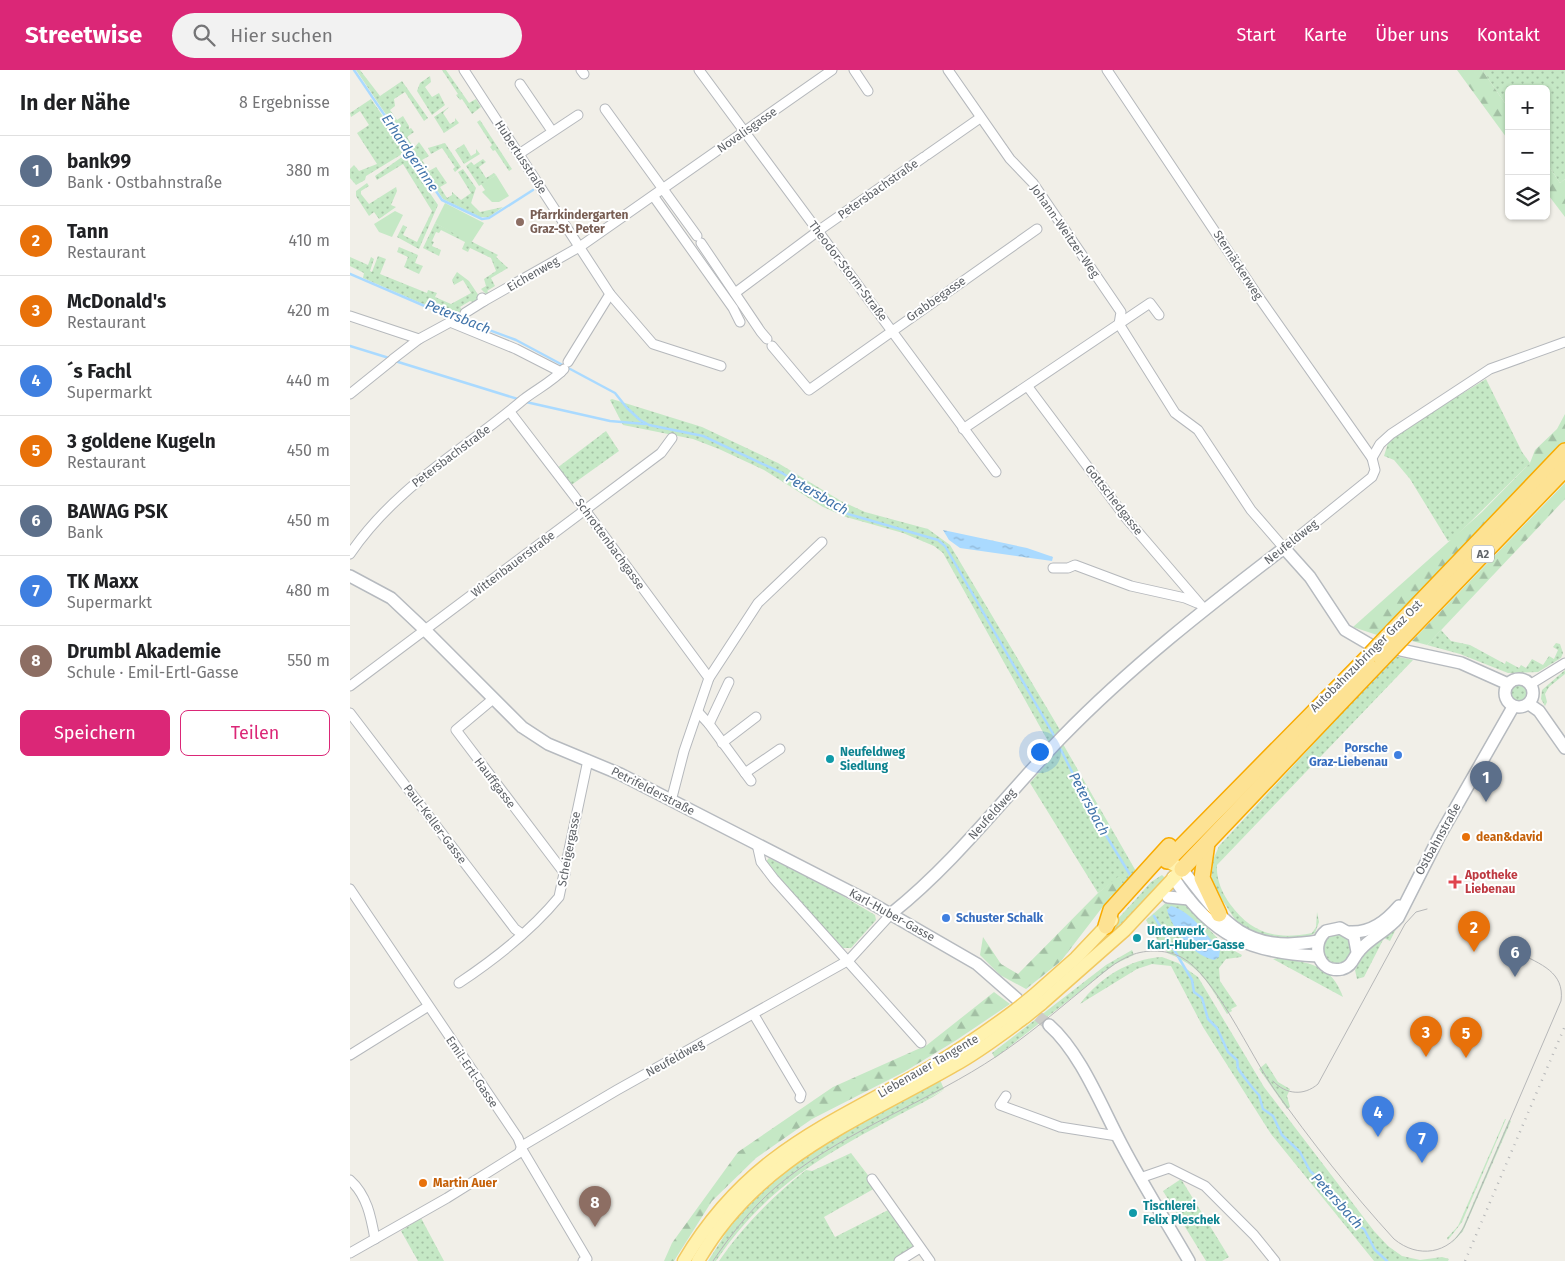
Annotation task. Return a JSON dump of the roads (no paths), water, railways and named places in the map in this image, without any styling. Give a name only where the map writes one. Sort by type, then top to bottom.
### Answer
[{"type":"highway","name":"Autobahnzubringer Graz Ost","points":[[1396,642],[1565,451]]},
{"type":"highway","name":"Autobahnzubringer Graz Ost","points":[[1166,861],[1293,730],[1373,653],[1396,642],[1565,469]]},
{"type":"highway","name":"Autobahnzubringer Graz Ost","points":[[1177,873],[1206,843],[1373,653]]},
{"type":"highway","points":[[1106,926],[1111,910],[1160,856],[1282,733],[1293,730]]},
{"type":"highway","points":[[1206,843],[1202,878],[1219,914]]},
{"type":"main road","name":"Neufeldweg","points":[[892,914],[939,872],[1063,736],[1202,607],[1284,548]]},
{"type":"main road","points":[[1284,548],[1310,578],[1345,630],[1373,653]]},
{"type":"main road","name":"Petrifelderstraße","points":[[350,576],[391,598],[522,728],[548,744],[588,760],[757,844]]},
{"type":"main road","points":[[1396,642],[1460,663],[1508,684]]},
{"type":"main road","points":[[1517,679],[1530,684],[1533,691],[1530,704],[1522,708],[1513,707],[1505,696],[1508,684],[1517,679]]},
{"type":"main road","points":[[1530,704],[1539,712],[1565,748]]},
{"type":"main road","name":"Ostbahnstraße","points":[[1177,873],[1189,899],[1221,931],[1240,942],[1280,953],[1318,956],[1328,967],[1341,969],[1350,964],[1357,952],[1399,916],[1408,894],[1513,707]]},
{"type":"main road","name":"Karl-Huber-Gasse","points":[[757,844],[892,914],[977,964],[1020,1008]]},
{"type":"main road","points":[[1166,861],[1177,873]]},
{"type":"main road","name":"Liebenauer Tangente","points":[[1037,1000],[1166,861]]},
{"type":"main road","name":"Ostbahnstraße","points":[[1177,873],[1235,928],[1255,940],[1284,945],[1318,941],[1323,934],[1331,929],[1340,928],[1360,933],[1374,928],[1393,912],[1408,894]]},
{"type":"main road","name":"Liebenauer Tangente","points":[[684,1261],[729,1198],[780,1153],[814,1130],[972,1042],[1020,1008],[1037,1000],[1136,919],[1177,873]]},
{"type":"main road","points":[[1136,919],[1160,900],[1168,897],[1189,899]]},
{"type":"main road","points":[[1350,932],[1356,942],[1357,952]]},
{"type":"main road","points":[[1318,941],[1318,956]]},
{"type":"main road","name":"Liebenauer Tangente","points":[[698,1261],[729,1216],[746,1196],[784,1163],[819,1139],[956,1065],[1020,1008]]},
{"type":"main road","points":[[1049,1025],[1057,1032],[1076,1058],[1140,1178],[1190,1261]]},
{"type":"street","name":"Hubertusstraße","points":[[464,70],[581,246],[610,294],[653,344],[721,366]]},
{"type":"street","name":"Theodor-Storm-Straße","points":[[699,70],[996,472]]},
{"type":"street","name":"Novalisgasse","points":[[581,246],[654,197],[832,70]]},
{"type":"street","points":[[854,70],[868,91]]},
{"type":"street","name":"Johann-Weitzer-Weg","points":[[948,70],[1010,159],[1033,183],[1121,312],[1119,324],[1175,413],[1198,430],[1251,510],[1284,548]]},
{"type":"street","name":"Sternäckerweg","points":[[1107,70],[1258,296],[1372,458]]},
{"type":"street","points":[[520,84],[552,131]]},
{"type":"street","points":[[605,109],[662,191],[699,239],[735,293]]},
{"type":"street","points":[[519,154],[578,115]]},
{"type":"street","name":"Petersbachstraße","points":[[735,293],[818,231],[980,118]]},
{"type":"street","points":[[654,197],[733,308],[740,322]]},
{"type":"street","name":"Grabbegasse","points":[[735,293],[761,332],[808,390],[1037,229]]},
{"type":"street","name":"Eichenweg","points":[[465,313],[483,300],[581,246]]},
{"type":"street","points":[[350,394],[419,339],[452,321],[564,368],[610,294]]},
{"type":"street","points":[[963,429],[1150,303],[1159,315]]},
{"type":"street","points":[[350,316],[419,339]]},
{"type":"street","name":"Neufeldweg","points":[[1284,548],[1372,477],[1375,470],[1372,458],[1380,444],[1391,434],[1490,369],[1565,342]]},
{"type":"street","name":"Petersbachstraße","points":[[350,554],[364,534],[391,504],[421,477],[510,412],[564,368]]},
{"type":"street","name":"Gottschedgasse","points":[[1028,387],[1126,518],[1202,607]]},
{"type":"street","name":"Schrottenbachgasse","points":[[510,412],[709,678]]},
{"type":"street","name":"Wittenbauerstraße","points":[[350,686],[426,631],[661,453],[672,438]]},
{"type":"street","points":[[671,800],[684,751],[709,678],[758,603],[822,542]]},
{"type":"street","points":[[1053,568],[1068,568],[1075,565],[1131,586],[1185,598],[1202,607]]},
{"type":"street","points":[[1530,684],[1565,663]]},
{"type":"street","points":[[709,724],[729,682]]},
{"type":"street","name":"Hauffgasse","points":[[493,699],[456,730],[565,874]]},
{"type":"street","name":"Paul-Keller-Gasse","points":[[350,712],[514,929],[522,934]]},
{"type":"street","points":[[698,712],[751,781]]},
{"type":"street","points":[[722,743],[756,717]]},
{"type":"street","points":[[744,773],[780,749]]},
{"type":"street","name":"Scheigergasse","points":[[459,983],[502,953],[546,913],[559,897],[588,760]]},
{"type":"street","points":[[757,844],[761,862],[921,1043]]},
{"type":"street","name":"Emil-Ertl-Gasse","points":[[350,889],[522,1146],[585,1260]]},
{"type":"street","name":"Neufeldweg","points":[[350,1254],[447,1198],[518,1153],[522,1146],[617,1090],[754,1015],[849,960],[892,914]]},
{"type":"street","points":[[350,1055],[428,1007]]},
{"type":"street","points":[[754,1015],[801,1094],[800,1098]]},
{"type":"street","points":[[1006,1096],[1005,1101],[1000,1105],[1060,1127],[1118,1136]]},
{"type":"street","points":[[1140,1178],[1169,1168],[1205,1186],[1254,1235],[1275,1261]]},
{"type":"street","points":[[872,1179],[930,1261]]},
{"type":"street","points":[[350,1180],[362,1195],[369,1208],[375,1239]]},
{"type":"street","points":[[899,1261],[920,1248]]},
{"type":"water","points":[[943,530],[1027,548],[1053,557],[1052,561],[960,548],[949,540]]},
{"type":"water","points":[[1171,906],[1186,913],[1198,924],[1220,950],[1219,957],[1214,960],[1206,957],[1184,941],[1174,926],[1167,910]]},
{"type":"waterway","name":"Erhardgerinne","points":[[354,70],[442,200],[482,219],[489,218],[533,190]]},
{"type":"waterway","name":"Petersbach","points":[[350,274],[427,307],[516,340],[615,393],[627,408],[640,420],[649,425],[703,436],[782,473],[848,514],[938,540],[945,546],[1056,739]]},
{"type":"waterway","points":[[350,346],[389,358]]},
{"type":"waterway","points":[[395,361],[521,400]]},
{"type":"waterway","points":[[526,402],[610,421],[645,424]]},
{"type":"waterway","name":"Petersbach","points":[[1059,746],[1093,814],[1132,878]]},
{"type":"waterway","name":"Petersbach","points":[[1154,916],[1192,980],[1194,992],[1202,998],[1208,1019],[1217,1028],[1228,1052],[1237,1060],[1239,1070],[1259,1095],[1263,1109],[1273,1116],[1282,1135],[1300,1152],[1310,1171],[1330,1189],[1335,1200],[1355,1224],[1364,1229],[1375,1250],[1387,1261]]},
{"type":"tunnel","points":[[1025,1006],[1049,1025]]},
{"type":"tram line","points":[[1273,1081],[1278,1086],[1295,1092],[1307,1091],[1318,1084],[1405,924],[1416,912],[1427,909]]},
{"type":"tram line","points":[[713,1261],[729,1238],[756,1206],[776,1187],[812,1160],[837,1144],[945,1087],[997,1056],[1030,1032],[1103,972],[1133,954],[1147,951],[1175,954],[1194,966],[1219,998],[1274,1089],[1347,1185],[1394,1239],[1403,1245],[1423,1251],[1442,1248],[1458,1236],[1464,1227],[1561,1001],[1561,991],[1555,976],[1543,965],[1519,953]]},
{"type":"railway","points":[[1465,1261],[1565,1026]]},
{"type":"place","name":"Pfarrkindergarten Graz-St. Peter","points":[[520,222]]},
{"type":"place","name":"Porsche Graz-Liebenau","points":[[1398,755]]},
{"type":"place","name":"Neufeldweg Siedlung","points":[[830,759]]},
{"type":"place","name":"bank99","points":[[1486,802]]},
{"type":"place","name":"dean&david","points":[[1466,837]]},
{"type":"place","name":"Apotheke Liebenau","points":[[1455,882]]},
{"type":"place","name":"Schuster Schalk","points":[[946,918]]},
{"type":"place","name":"Unterwerk Karl-Huber-Gasse","points":[[1137,938]]},
{"type":"place","name":"Tann","points":[[1474,952]]},
{"type":"place","name":"BAWAG PSK","points":[[1515,977]]},
{"type":"place","name":"McDonald's","points":[[1426,1057]]},
{"type":"place","name":"3 goldene Kugeln","points":[[1466,1058]]},
{"type":"place","name":"´s Fachl","points":[[1378,1137]]},
{"type":"place","name":"TK Maxx","points":[[1422,1163]]},
{"type":"place","name":"Martin Auer","points":[[423,1183]]},
{"type":"place","name":"Tischlerei Felix Pleschek","points":[[1133,1213]]},
{"type":"place","name":"Drumbl Akademie","points":[[595,1227]]}]
